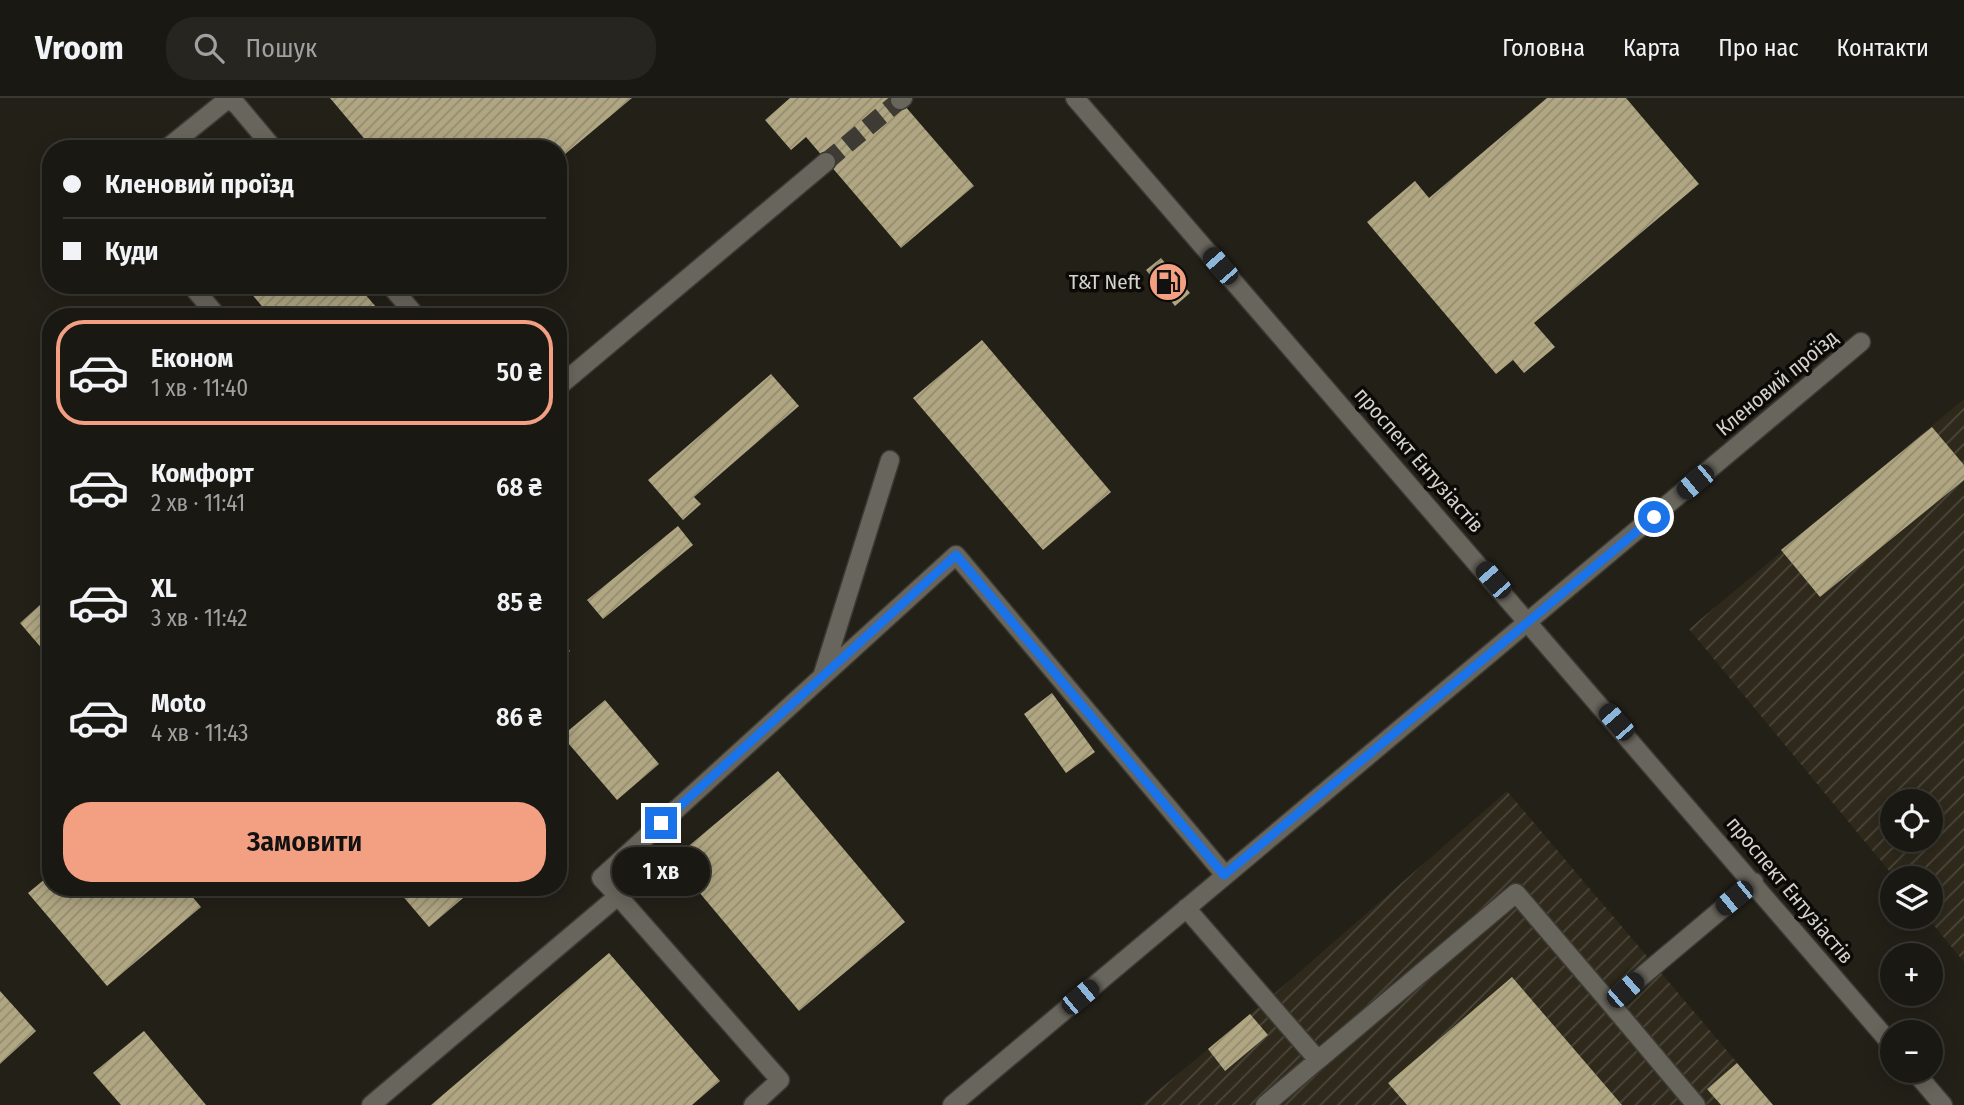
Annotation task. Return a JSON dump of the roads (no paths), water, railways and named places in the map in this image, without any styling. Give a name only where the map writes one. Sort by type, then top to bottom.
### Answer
[{"type":"street","name":"проспект Ентузіастів","points":[[1075,98],[1530,622],[1880,1031]]},
{"type":"street","points":[[177,140],[228,99],[266,140]]},
{"type":"street","points":[[567,379],[826,162]]},
{"type":"street","points":[[199,294],[210,308]]},
{"type":"street","points":[[398,294],[409,308]]},
{"type":"street","name":"Кленовий проїзд","points":[[952,1105],[1861,342]]},
{"type":"street","points":[[822,677],[890,460]]},
{"type":"street","points":[[753,1105],[780,1080],[601,878],[956,555],[1224,875]]},
{"type":"street","points":[[1610,1003],[1754,882]]},
{"type":"street","points":[[1265,1105],[1516,893],[1696,1105]]},
{"type":"street","points":[[371,1105],[618,896]]},
{"type":"street","points":[[1186,908],[1318,1060]]},
{"type":"street","points":[[1924,1083],[1943,1105]]},
{"type":"tunnel","points":[[826,162],[900,100]]},
{"type":"place","name":"T&T Neft","points":[[1168,282]]}]
